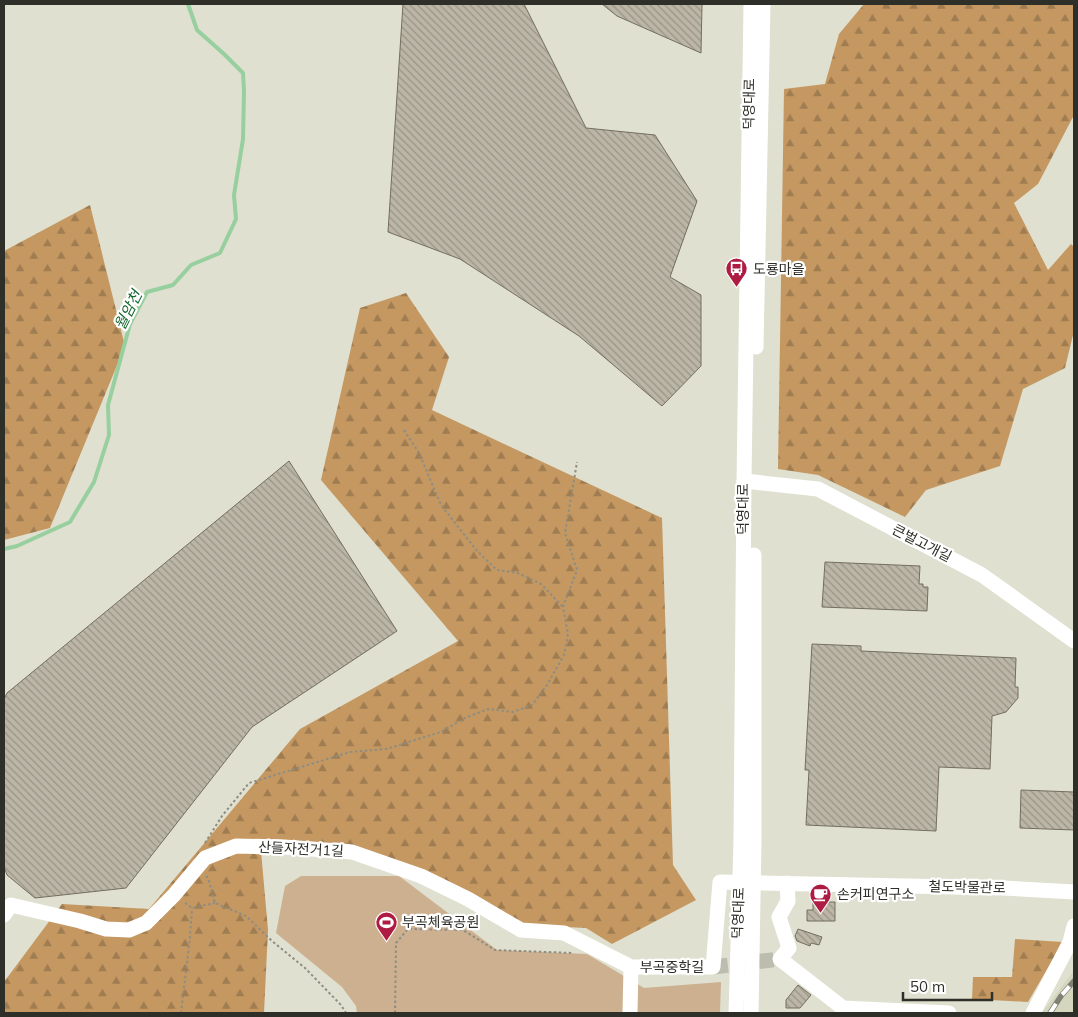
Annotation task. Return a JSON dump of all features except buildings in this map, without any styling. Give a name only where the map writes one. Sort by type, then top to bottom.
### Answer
[{"type":"street","name":"덕영대로","points":[[751,4],[746,882],[751,1013]]},
{"type":"street","name":"덕영대로","points":[[749,482],[763,4]]},
{"type":"street","name":"큰벌고개길","points":[[749,482],[818,489],[982,575],[1074,641]]},
{"type":"street","name":"산들자전거1길","points":[[7,910],[80,921],[106,929],[129,930],[146,923],[174,895],[205,858],[236,846],[352,852],[421,876],[521,930],[564,933],[631,967]]},
{"type":"street","name":"철도박물관로","points":[[713,967],[720,882],[1003,888],[1074,892]]},
{"type":"street","name":"덕영대로","points":[[736,1013],[746,882]]},
{"type":"street","points":[[787,883],[788,901],[779,917],[788,948],[780,959],[843,1008],[949,1013]]},
{"type":"street","points":[[1033,1013],[1070,942],[1074,926]]},
{"type":"street","name":"부곡중학길","points":[[631,967],[713,967]]},
{"type":"street","points":[[630,1013],[631,967]]},
{"type":"path","points":[[404,430],[419,453],[441,505],[477,551],[497,570],[518,573],[541,584],[563,607]]},
{"type":"path","points":[[203,845],[222,816],[249,783],[350,752],[386,749],[441,732],[465,718],[488,709],[513,712],[532,705],[547,685],[564,655],[568,634],[563,607],[577,570],[565,533],[577,462]]},
{"type":"path","points":[[196,868],[208,878],[215,903]]},
{"type":"path","points":[[174,895],[192,908],[215,903],[246,916],[272,941],[305,968],[341,1005],[346,1013]]},
{"type":"path","points":[[181,1013],[192,908]]},
{"type":"path","points":[[395,1013],[396,943],[408,929],[463,930],[495,950],[573,954]]},
{"type":"shaded area","name":"부곡체육공원","points":[[301,876],[399,876],[497,950],[587,954],[644,988],[721,982],[720,1013],[357,1013],[356,1006],[342,987],[276,933],[285,886]]},
{"type":"shaded area","points":[[1074,970],[1074,1013],[1042,1013]]},
{"type":"green space","points":[[864,4],[1074,4],[1074,115],[1038,184],[1014,203],[1048,270],[1071,244],[1074,247],[1074,331],[1065,368],[1023,389],[1000,466],[926,490],[905,517],[818,475],[778,469],[784,89],[825,84],[839,34]]},
{"type":"green space","points":[[90,205],[125,346],[50,528],[4,540],[4,251]]},
{"type":"green space","points":[[406,293],[449,357],[432,410],[662,518],[673,865],[696,900],[612,944],[586,928],[522,925],[428,872],[348,844],[261,851],[268,930],[264,1013],[4,1013],[4,982],[62,904],[149,909],[300,729],[458,641],[321,480],[360,308]]},
{"type":"green space","points":[[1015,939],[1063,942],[1028,1002],[972,999],[973,977],[1012,977]]},
{"type":"waterway","name":"월암천","points":[[4,549],[17,546],[70,522],[94,482],[109,435],[108,405],[130,324],[147,292],[173,285],[191,265],[220,253],[236,219],[234,195],[243,139],[243,73],[197,30],[188,4]]},
{"type":"tunnel","points":[[713,967],[780,959]]},
{"type":"railway","points":[[1050,1013],[1074,981]]},
{"type":"place","name":"도룡마을","points":[[737,288]]},
{"type":"place","name":"손커피연구소","points":[[821,913]]},
{"type":"place","name":"부곡체육공원","points":[[386,941]]}]
